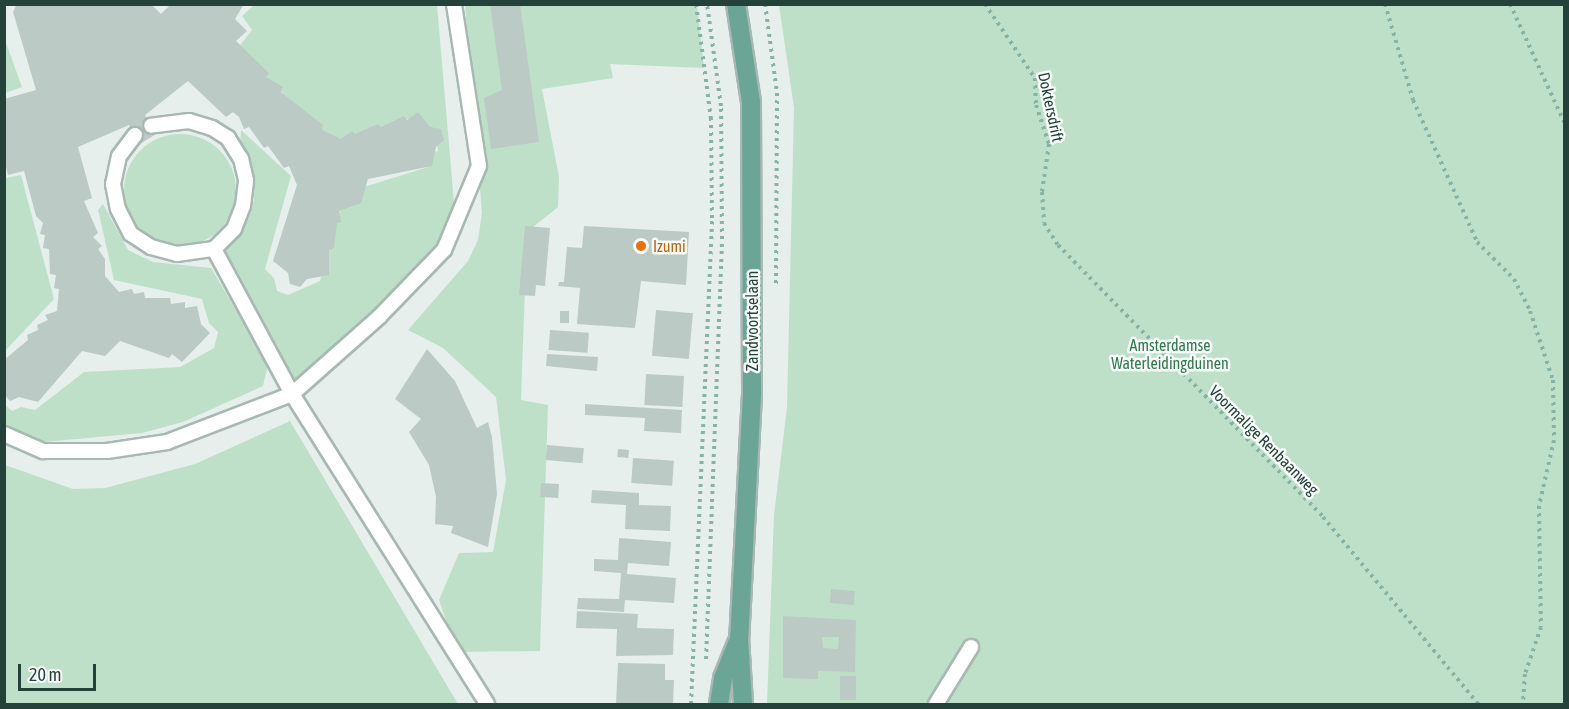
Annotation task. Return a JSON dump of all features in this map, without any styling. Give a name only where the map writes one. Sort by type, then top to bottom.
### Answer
[{"type":"main road","name":"Zandvoortselaan","points":[[736,4],[752,102],[753,394],[739,638],[743,705]]},
{"type":"main road","name":"Zandvoortselaan","points":[[719,705],[723,678],[739,638]]},
{"type":"lane","points":[[4,434],[44,451],[107,451],[167,442],[292,394],[436,258],[453,229],[479,166],[453,4]]},
{"type":"lane","points":[[135,135],[119,156],[113,183],[118,209],[131,234],[151,247],[177,254],[214,249],[234,229],[243,207],[246,180],[241,159],[228,138],[212,128],[189,121],[151,126]]},
{"type":"lane","points":[[214,249],[292,394],[487,705]]},
{"type":"lane","points":[[936,705],[971,647]]},
{"type":"path","points":[[691,705],[712,218],[711,119],[696,4]]},
{"type":"path","points":[[705,667],[722,239],[721,106],[707,4]]},
{"type":"path","name":"Doktersdrift","points":[[986,4],[1035,78],[1036,105],[1049,144],[1042,192]]},
{"type":"path","points":[[1385,4],[1413,100],[1477,242],[1514,279],[1530,311],[1553,380],[1554,440],[1539,506],[1541,627],[1525,674],[1523,705]]},
{"type":"path","points":[[1510,4],[1564,122]]},
{"type":"path","name":"Voormalige Renbaanweg","points":[[1042,192],[1044,223],[1058,245],[1323,516],[1478,705]]},
{"type":"green space","points":[[254,5],[437,5],[454,202],[451,230],[434,262],[297,383],[218,251],[249,218],[254,200],[251,172],[240,147],[241,130],[291,176],[265,269],[274,278],[277,291],[288,295],[320,281],[345,193],[428,167],[431,153],[438,151],[435,128],[422,130],[414,117],[334,142],[237,49],[252,30],[242,16]]},
{"type":"green space","points":[[465,5],[697,5],[704,68],[610,64],[613,78],[542,89],[559,177],[558,207],[527,232],[521,400],[548,405],[540,651],[457,652],[439,600],[459,553],[493,552],[506,480],[496,397],[443,348],[408,330],[468,261],[478,240],[482,213]]},
{"type":"green space","name":"Amsterdamse Waterleidingduinen","points":[[779,5],[1564,5],[1564,704],[767,704],[774,515],[787,407],[794,108]]},
{"type":"green space","points":[[4,40],[22,87],[5,93]]},
{"type":"green space","points":[[180,134],[201,139],[219,151],[231,169],[236,190],[231,211],[219,229],[201,241],[180,246],[159,241],[141,229],[129,211],[124,190],[129,169],[141,151],[159,139]]},
{"type":"green space","points":[[5,174],[6,178],[21,175],[54,299],[5,351]]},
{"type":"green space","points":[[103,204],[128,250],[153,262],[211,268],[268,364],[263,386],[183,422],[142,433],[44,442],[5,426],[4,404],[12,411],[21,407],[35,410],[84,372],[180,367],[214,348],[218,332],[209,323],[202,299],[114,280],[98,210]]},
{"type":"green space","points":[[290,421],[458,704],[5,704],[5,465],[73,489],[105,488],[195,464]]},
{"type":"building","points":[[17,4],[151,4],[161,14],[171,4],[244,4],[235,19],[247,31],[236,41],[269,73],[266,77],[283,87],[281,92],[323,125],[322,130],[341,139],[352,131],[355,134],[378,124],[381,127],[404,116],[407,120],[418,112],[430,127],[441,129],[444,140],[436,147],[432,166],[368,179],[361,203],[339,211],[341,222],[337,223],[334,248],[329,250],[329,275],[307,279],[300,287],[290,284],[288,273],[273,261],[297,185],[289,166],[284,168],[268,146],[264,148],[249,127],[244,129],[239,117],[233,112],[226,117],[188,81],[145,115],[156,134],[140,144],[129,125],[78,147],[92,198],[84,201],[98,233],[93,237],[102,246],[98,249],[105,259],[105,276],[119,292],[132,289],[134,294],[144,292],[145,298],[170,298],[171,304],[185,302],[185,308],[197,306],[201,324],[210,333],[182,362],[172,354],[169,358],[120,341],[105,356],[82,351],[38,402],[19,397],[10,401],[4,394],[4,360],[28,340],[27,335],[38,330],[37,325],[48,320],[45,315],[57,311],[59,289],[54,288],[56,275],[50,274],[49,249],[43,248],[45,235],[40,234],[43,223],[36,216],[24,171],[8,175],[4,159],[4,99],[36,90],[13,12]]},
{"type":"building","points":[[490,4],[520,4],[539,142],[491,149],[484,98],[502,90]]},
{"type":"building","points":[[525,226],[550,228],[545,286],[536,285],[535,296],[519,295]]},
{"type":"building","points":[[584,226],[689,232],[686,285],[641,281],[635,328],[577,324],[580,288],[558,286],[559,282],[564,282],[567,247],[582,248]]},
{"type":"building","points":[[656,310],[693,313],[689,359],[652,356]]},
{"type":"building","points":[[560,311],[569,311],[569,323],[560,323]]},
{"type":"building","points":[[550,330],[589,333],[588,353],[549,350]]},
{"type":"building","points":[[427,349],[455,381],[477,428],[488,422],[492,437],[497,494],[488,547],[451,533],[453,526],[435,524],[436,497],[429,465],[409,432],[421,419],[395,399]]},
{"type":"building","points":[[547,354],[598,357],[597,371],[546,366]]},
{"type":"building","points":[[646,374],[684,376],[682,407],[644,405]]},
{"type":"building","points":[[585,404],[682,410],[681,433],[644,431],[645,418],[585,415]]},
{"type":"building","points":[[547,445],[584,448],[583,463],[546,460]]},
{"type":"building","points":[[618,449],[629,450],[628,458],[617,457]]},
{"type":"building","points":[[633,458],[674,461],[672,486],[631,483]]},
{"type":"building","points":[[541,483],[559,484],[558,498],[540,497]]},
{"type":"building","points":[[592,490],[639,493],[639,505],[671,506],[670,531],[625,529],[626,505],[591,503]]},
{"type":"building","points":[[619,538],[671,542],[669,566],[628,563],[627,574],[676,578],[674,603],[625,600],[624,612],[577,609],[578,598],[619,599],[621,573],[594,571],[594,559],[618,560]]},
{"type":"building","points":[[831,589],[855,591],[854,605],[830,603]]},
{"type":"building","points":[[577,611],[638,614],[637,628],[674,629],[673,655],[616,656],[617,629],[576,628]]},
{"type":"building","points":[[783,616],[856,620],[855,672],[818,671],[818,679],[783,678]],"holes":[[[822,637],[839,637],[838,649],[823,648]]]},
{"type":"building","points":[[618,663],[665,664],[665,680],[674,680],[673,704],[616,704]]},
{"type":"building","points":[[840,676],[856,676],[856,700],[840,700]]},
{"type":"place","name":"Izumi","points":[[641,246]]}]
